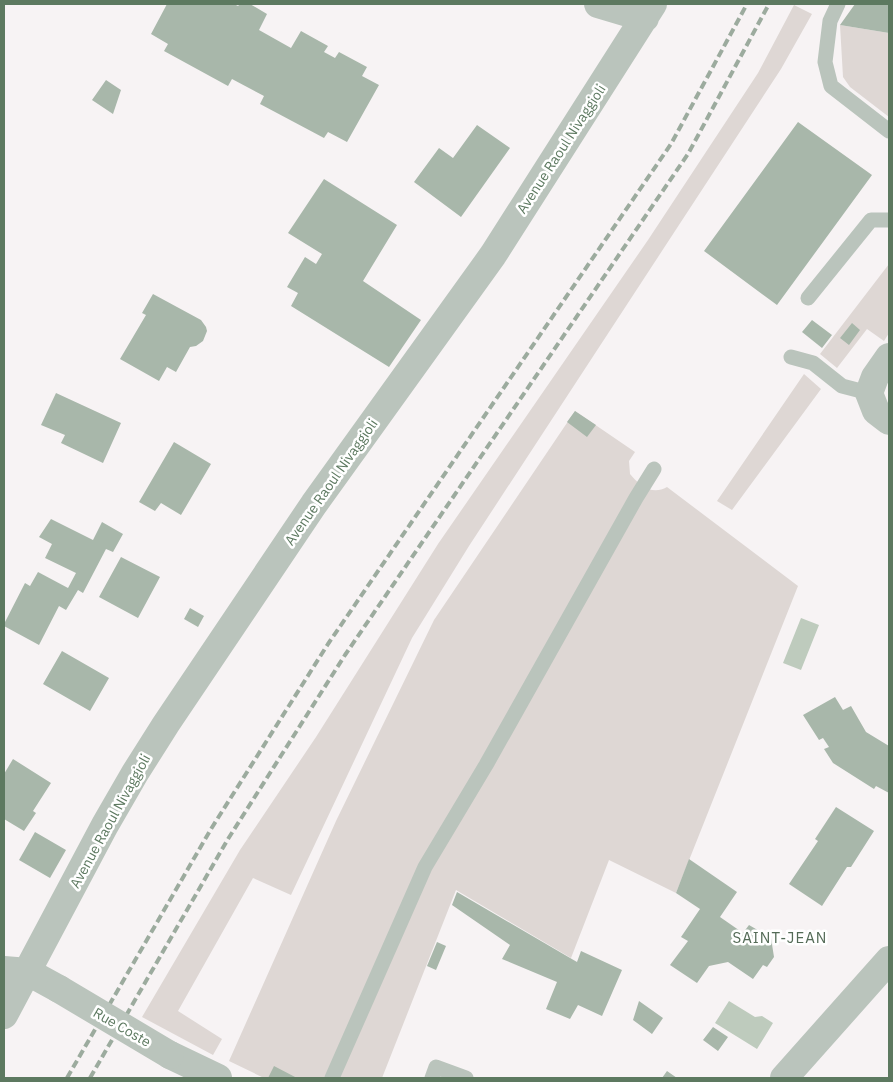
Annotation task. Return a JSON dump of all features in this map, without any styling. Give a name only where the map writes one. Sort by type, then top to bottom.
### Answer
[{"type":"street","points":[[598,4],[649,11]]},
{"type":"street","name":"Avenue Raoul Nivaggioli","points":[[4,1015],[16,971],[166,724],[314,504],[493,255],[649,11]]},
{"type":"street","points":[[878,408],[875,376],[889,357]]},
{"type":"street","points":[[784,1078],[889,960]]},
{"type":"street","name":"Rue Coste","points":[[16,971],[58,989],[170,1055],[218,1078]]},
{"type":"lane","points":[[838,4],[830,21],[825,62],[831,86],[889,131]]},
{"type":"lane","points":[[808,298],[871,220],[889,220]]},
{"type":"lane","points":[[791,357],[813,363],[842,386],[878,408]]},
{"type":"lane","points":[[332,1078],[425,867],[486,765],[631,506],[654,469]]},
{"type":"lane","points":[[432,1078],[436,1067],[466,1078]]},
{"type":"shaded area","points":[[794,5],[812,14],[781,69],[469,546],[412,638],[291,895],[253,878],[178,1011],[222,1039],[213,1055],[142,1017],[240,850],[316,737],[438,544],[648,240],[758,73]]},
{"type":"shaded area","points":[[840,25],[889,33],[889,117],[850,87],[843,77]]},
{"type":"shaded area","points":[[889,264],[889,333],[884,341],[867,329],[837,368],[820,354]]},
{"type":"shaded area","points":[[804,374],[821,389],[732,510],[717,501]]},
{"type":"shaded area","points":[[575,411],[635,452],[629,461],[630,474],[637,482],[651,490],[667,487],[798,586],[676,893],[609,860],[571,958],[456,890],[382,1078],[264,1078],[229,1061],[336,821],[434,620]]},
{"type":"shaded area","points":[[801,618],[819,625],[801,670],[783,663]]},
{"type":"shaded area","points":[[729,1001],[755,1017],[762,1016],[773,1023],[757,1049],[715,1023]]},
{"type":"building","points":[[167,4],[234,4],[238,6],[240,4],[250,4],[267,14],[259,30],[291,48],[301,31],[328,46],[324,52],[335,58],[339,52],[367,67],[362,76],[379,85],[347,142],[328,132],[324,138],[260,104],[264,96],[232,79],[228,86],[164,51],[168,44],[151,34]]},
{"type":"building","points":[[855,4],[889,4],[889,33],[840,25]]},
{"type":"building","points":[[106,80],[121,90],[113,114],[92,100]]},
{"type":"building","points":[[798,122],[872,175],[777,305],[704,251]]},
{"type":"building","points":[[477,125],[510,148],[461,217],[414,182],[439,148],[453,158]]},
{"type":"building","points":[[324,179],[397,225],[363,281],[421,320],[389,367],[291,306],[298,293],[287,287],[305,257],[316,264],[322,254],[288,233]]},
{"type":"building","points":[[153,294],[201,320],[207,331],[203,341],[196,346],[190,347],[176,372],[167,367],[159,381],[120,359],[146,315],[142,313]]},
{"type":"building","points":[[812,320],[832,335],[822,348],[802,332]]},
{"type":"building","points":[[852,323],[860,330],[849,345],[840,338]]},
{"type":"building","points":[[56,393],[121,423],[103,463],[61,443],[65,435],[41,425]]},
{"type":"building","points":[[575,411],[596,425],[587,437],[567,422]]},
{"type":"building","points":[[174,442],[211,464],[181,515],[161,503],[155,511],[139,502]]},
{"type":"building","points":[[51,519],[93,540],[102,522],[123,534],[113,552],[106,549],[83,593],[78,590],[66,610],[59,606],[39,645],[4,626],[4,624],[25,583],[30,586],[38,572],[68,588],[76,573],[45,558],[52,544],[39,537]]},
{"type":"building","points":[[121,557],[160,577],[138,618],[99,597]]},
{"type":"building","points":[[190,608],[204,616],[198,627],[184,619]]},
{"type":"building","points":[[62,651],[109,678],[90,711],[43,684]]},
{"type":"building","points":[[835,697],[843,710],[851,706],[866,732],[889,746],[889,793],[876,786],[874,789],[833,763],[824,749],[829,747],[823,738],[819,740],[803,715]]},
{"type":"building","points":[[13,759],[51,783],[33,811],[36,813],[24,831],[4,819],[4,774]]},
{"type":"building","points":[[836,807],[874,831],[851,867],[847,867],[822,906],[789,884],[818,841],[815,839]]},
{"type":"building","points":[[35,832],[66,850],[50,878],[19,860]]},
{"type":"building","points":[[689,859],[737,892],[720,917],[743,933],[749,925],[771,938],[774,957],[767,967],[763,965],[753,979],[728,962],[709,966],[697,983],[670,965],[688,941],[681,937],[700,909],[676,893]]},
{"type":"building","points":[[457,892],[577,962],[581,951],[622,970],[602,1016],[578,1005],[570,1019],[546,1009],[557,982],[502,959],[510,945],[452,905]]},
{"type":"building","points":[[437,942],[446,946],[436,970],[427,966]]},
{"type":"building","points":[[639,1001],[663,1018],[652,1034],[633,1020]]},
{"type":"building","points":[[713,1027],[728,1037],[718,1051],[703,1040]]},
{"type":"building","points":[[274,1066],[297,1078],[268,1078]]},
{"type":"building","points":[[667,1071],[677,1078],[662,1078]]},
{"type":"railway","points":[[67,1078],[211,829],[328,644],[671,144],[747,4]]},
{"type":"railway","points":[[90,1078],[228,839],[345,655],[688,154],[769,4]]},
{"type":"district","name":"SAINT-JEAN","points":[[780,938]]}]
